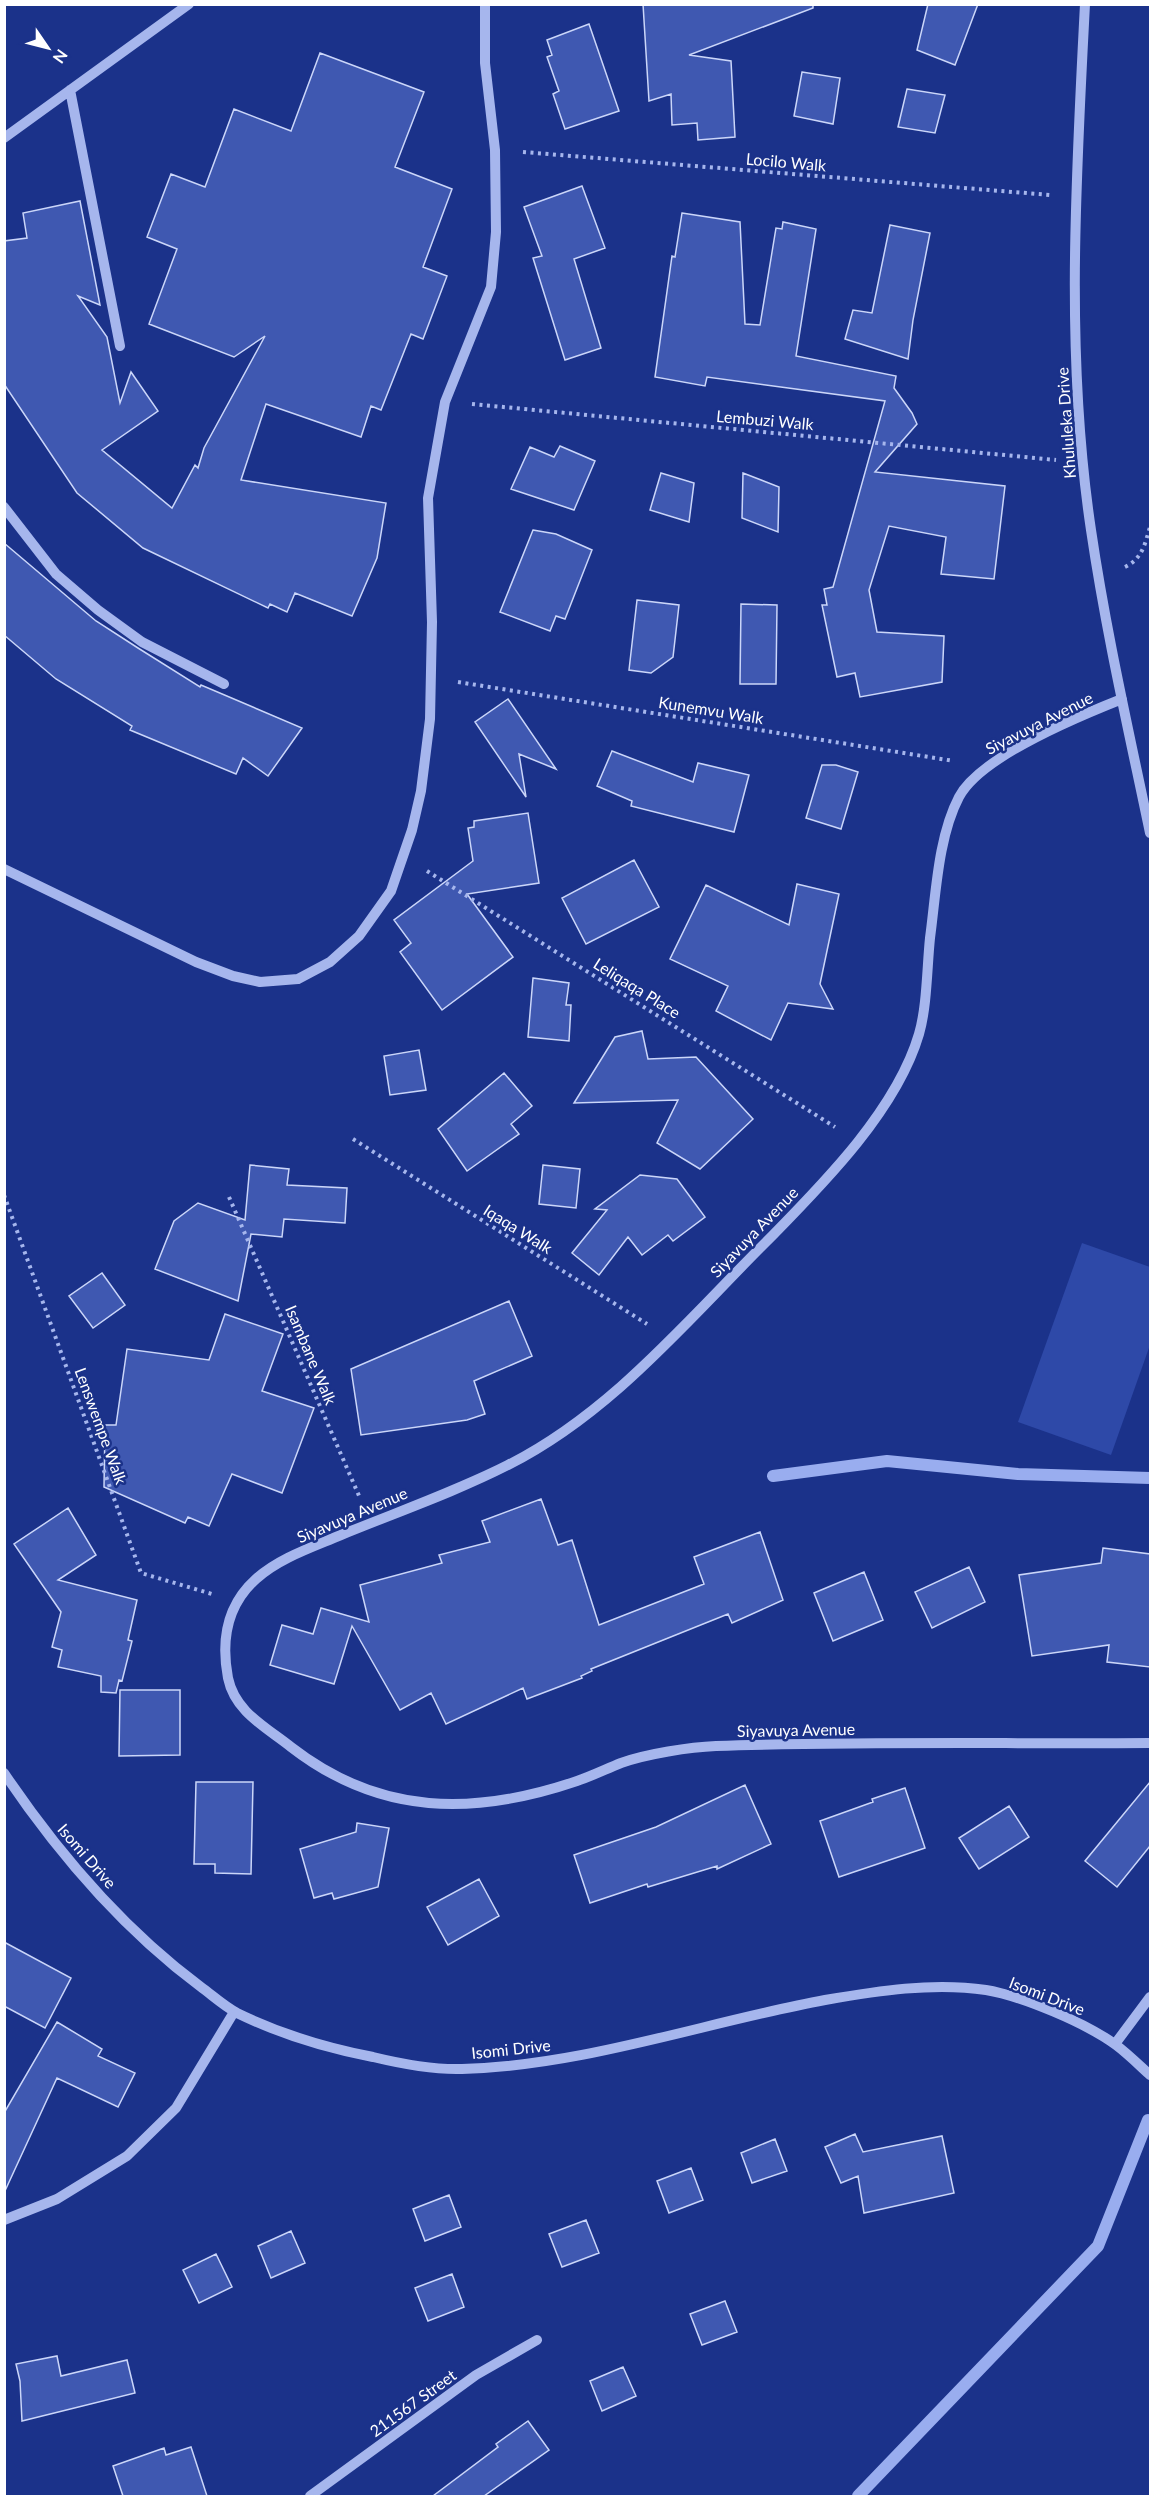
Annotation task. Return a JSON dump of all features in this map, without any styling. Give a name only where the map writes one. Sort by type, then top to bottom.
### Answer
[{"type":"street","points":[[4,138],[189,4]]},
{"type":"street","points":[[4,869],[196,962],[233,976],[260,982],[298,979],[330,962],[359,936],[391,891],[412,830],[421,791],[430,719],[432,600],[428,498],[445,402],[491,287],[496,232],[495,150],[485,63],[485,4]]},
{"type":"street","name":"Khululeka Drive","points":[[1085,4],[1075,197],[1074,325],[1083,463],[1090,530],[1150,833]]},
{"type":"street","points":[[70,90],[120,346]]},
{"type":"street","points":[[4,507],[56,574],[98,610],[142,642],[224,684]]},
{"type":"street","name":"Siyavuya Avenue","points":[[1122,699],[1071,719],[987,766],[961,792],[945,835],[920,1032],[896,1087],[859,1142],[794,1214],[671,1339],[605,1402],[550,1442],[504,1467],[282,1562],[257,1577],[236,1602],[226,1629],[225,1654],[231,1690],[242,1709],[307,1759],[344,1781],[423,1804],[460,1806],[513,1798],[578,1781],[628,1760],[707,1746],[1150,1743]]},
{"type":"street","name":"Isomi Drive","points":[[4,1773],[37,1821],[82,1875],[136,1931],[182,1973],[234,2012],[285,2034],[348,2052],[410,2065],[461,2070],[559,2059],[796,2005],[863,1993],[952,1987],[987,1990],[1051,2011],[1115,2044],[1150,2075]]},
{"type":"street","points":[[1115,2044],[1150,1998]]},
{"type":"street","points":[[4,2220],[57,2199],[127,2156],[176,2108],[234,2012]]},
{"type":"street","name":"211567 Street","points":[[310,2496],[476,2375],[537,2340]]},
{"type":"path","name":"Locilo Walk","points":[[495,150],[1075,197]]},
{"type":"path","name":"Lembuzi Walk","points":[[445,402],[1083,463]]},
{"type":"path","points":[[1100,578],[1135,562],[1143,550],[1150,527]]},
{"type":"path","name":"Kunemvu Walk","points":[[431,678],[987,766]]},
{"type":"path","name":"Leliqaqa Place","points":[[402,855],[859,1142]]},
{"type":"path","name":"Iqaqa Walk","points":[[353,1139],[671,1339]]},
{"type":"path","name":"Lenswempe Walk","points":[[4,1195],[141,1573],[236,1602]]},
{"type":"path","name":"Isambane Walk","points":[[229,1197],[370,1523]]},
{"type":"shaded area","points":[[1082,1243],[1150,1267],[1150,1345],[1111,1455],[1018,1422]]},
{"type":"building","points":[[643,4],[813,4],[813,8],[689,55],[731,61],[735,137],[698,140],[697,123],[672,125],[671,94],[649,101]]},
{"type":"building","points":[[928,4],[978,4],[955,65],[917,50]]},
{"type":"building","points":[[589,24],[619,111],[565,129],[553,94],[559,91],[547,57],[552,55],[547,40]]},
{"type":"building","points":[[320,53],[424,92],[395,167],[452,189],[423,267],[447,276],[423,339],[411,334],[381,410],[371,406],[361,437],[266,404],[241,480],[386,503],[377,558],[352,616],[295,593],[287,612],[270,604],[268,608],[143,548],[77,493],[4,384],[4,241],[27,238],[23,213],[80,201],[100,305],[78,296],[107,337],[120,403],[131,372],[158,411],[102,450],[172,508],[195,465],[198,468],[204,448],[265,336],[234,357],[149,324],[177,249],[147,237],[171,174],[205,187],[234,109],[291,131]]},
{"type":"building","points":[[802,72],[840,78],[833,124],[794,116]]},
{"type":"building","points":[[907,89],[945,95],[935,133],[898,127]]},
{"type":"building","points":[[582,186],[605,248],[574,259],[601,348],[565,360],[533,258],[542,256],[524,207]]},
{"type":"building","points":[[682,213],[740,222],[745,324],[760,325],[776,228],[782,229],[783,222],[816,229],[796,356],[896,376],[894,388],[917,424],[875,472],[1005,486],[994,579],[941,574],[946,537],[889,526],[869,590],[877,632],[944,636],[942,682],[860,697],[855,673],[837,677],[822,605],[827,605],[824,589],[833,587],[885,401],[707,377],[705,386],[655,377],[672,256],[675,257]]},
{"type":"building","points":[[890,225],[930,233],[908,359],[845,339],[853,310],[872,313]]},
{"type":"building","points":[[560,446],[595,461],[574,510],[511,489],[530,447],[554,457]]},
{"type":"building","points":[[661,473],[694,483],[689,522],[650,510]]},
{"type":"building","points":[[743,473],[779,487],[778,532],[742,518]]},
{"type":"building","points":[[533,530],[556,534],[592,550],[565,619],[556,616],[550,631],[500,612]]},
{"type":"building","points":[[4,543],[96,621],[200,687],[201,685],[302,728],[268,776],[243,758],[236,774],[130,730],[132,726],[56,679],[4,635]]},
{"type":"building","points":[[637,600],[679,605],[673,657],[651,673],[629,670]]},
{"type":"building","points":[[741,604],[777,605],[776,684],[740,684]]},
{"type":"building","points":[[508,699],[556,769],[519,754],[526,797],[475,722]]},
{"type":"building","points":[[612,751],[693,782],[698,763],[749,775],[734,832],[631,806],[632,801],[597,786]]},
{"type":"building","points":[[822,765],[836,765],[858,772],[841,829],[806,818]]},
{"type":"building","points":[[528,813],[539,883],[467,894],[513,957],[442,1010],[400,952],[411,943],[394,920],[473,861],[468,828],[474,827],[474,821]]},
{"type":"building","points":[[634,860],[659,907],[586,944],[562,898]]},
{"type":"building","points":[[797,884],[839,894],[820,984],[833,1009],[788,1003],[771,1040],[716,1011],[728,986],[670,959],[706,885],[789,925]]},
{"type":"building","points":[[533,978],[569,983],[566,1005],[571,1005],[569,1041],[528,1037]]},
{"type":"building","points":[[642,1031],[648,1059],[696,1057],[753,1119],[700,1169],[657,1143],[678,1100],[574,1103],[615,1037]]},
{"type":"building","points":[[419,1050],[426,1090],[390,1095],[384,1056]]},
{"type":"building","points":[[504,1073],[532,1106],[511,1124],[519,1134],[467,1171],[438,1129]]},
{"type":"building","points":[[250,1165],[289,1169],[287,1185],[347,1188],[345,1223],[284,1219],[282,1237],[251,1234],[238,1301],[155,1269],[174,1221],[198,1203],[245,1220]]},
{"type":"building","points":[[543,1165],[580,1169],[576,1208],[539,1204]]},
{"type":"building","points":[[640,1175],[677,1179],[705,1217],[673,1241],[668,1235],[642,1255],[628,1237],[599,1275],[572,1253],[607,1210],[595,1209]]},
{"type":"building","points":[[102,1273],[125,1305],[93,1328],[69,1296]]},
{"type":"building","points":[[509,1301],[532,1356],[474,1381],[485,1414],[467,1420],[361,1435],[351,1369]]},
{"type":"building","points":[[225,1314],[283,1334],[262,1391],[314,1408],[282,1493],[232,1474],[209,1526],[188,1517],[185,1523],[104,1487],[105,1425],[116,1425],[127,1349],[209,1360]]},
{"type":"building","points":[[541,1499],[558,1545],[572,1540],[599,1625],[704,1584],[694,1557],[760,1532],[783,1600],[732,1623],[728,1614],[591,1669],[592,1671],[581,1676],[582,1678],[527,1699],[523,1688],[446,1724],[431,1693],[400,1710],[352,1626],[334,1684],[270,1665],[282,1625],[313,1634],[321,1608],[369,1622],[360,1585],[442,1563],[439,1555],[490,1542],[482,1521]]},
{"type":"building","points":[[68,1508],[96,1555],[58,1580],[137,1600],[128,1640],[132,1641],[122,1681],[119,1680],[116,1693],[101,1692],[101,1676],[58,1667],[62,1650],[52,1647],[61,1612],[14,1544]]},
{"type":"building","points":[[1103,1548],[1150,1554],[1150,1667],[1107,1662],[1109,1645],[1032,1656],[1019,1575],[1101,1563]]},
{"type":"building","points":[[969,1567],[985,1602],[932,1628],[915,1592]]},
{"type":"building","points":[[864,1572],[883,1620],[833,1641],[814,1593]]},
{"type":"building","points":[[120,1690],[180,1690],[180,1755],[119,1756]]},
{"type":"building","points":[[196,1782],[253,1782],[251,1874],[215,1873],[215,1864],[194,1864]]},
{"type":"building","points":[[1150,1782],[1150,1846],[1117,1887],[1085,1861]]},
{"type":"building","points":[[745,1785],[771,1844],[717,1869],[717,1866],[648,1887],[647,1884],[590,1903],[574,1855],[656,1827]]},
{"type":"building","points":[[905,1788],[925,1848],[839,1877],[820,1821]]},
{"type":"building","points":[[1009,1806],[1029,1837],[979,1869],[959,1838]]},
{"type":"building","points":[[357,1823],[389,1828],[378,1887],[334,1899],[332,1893],[314,1898],[300,1849],[356,1832]]},
{"type":"building","points":[[479,1879],[499,1916],[448,1945],[427,1907]]},
{"type":"building","points":[[4,1942],[71,1978],[45,2028],[4,2006]]},
{"type":"building","points":[[57,2022],[102,2049],[98,2056],[135,2073],[118,2107],[57,2078],[4,2193],[4,2113]]},
{"type":"building","points":[[855,2134],[863,2152],[942,2136],[954,2193],[864,2213],[858,2176],[841,2183],[825,2147]]},
{"type":"building","points":[[775,2139],[787,2171],[752,2183],[741,2153]]},
{"type":"building","points":[[691,2168],[703,2200],[669,2213],[657,2181]]},
{"type":"building","points":[[449,2195],[461,2227],[425,2241],[413,2209]]},
{"type":"building","points":[[586,2220],[599,2253],[562,2267],[549,2234]]},
{"type":"building","points":[[291,2231],[305,2263],[271,2278],[258,2246]]},
{"type":"building","points":[[216,2254],[232,2287],[199,2303],[183,2270]]},
{"type":"building","points":[[452,2274],[464,2307],[428,2321],[415,2288]]},
{"type":"building","points":[[725,2301],[737,2332],[702,2345],[690,2314]]},
{"type":"building","points":[[57,2356],[61,2376],[127,2360],[135,2393],[22,2421],[20,2381],[16,2364]]},
{"type":"building","points":[[623,2367],[636,2396],[602,2411],[590,2381]]},
{"type":"building","points":[[528,2421],[549,2450],[484,2496],[433,2496],[498,2447],[496,2444]]},
{"type":"building","points":[[191,2447],[207,2496],[123,2496],[113,2466],[164,2448],[166,2455]]},
{"type":"waterway","points":[[773,1476],[887,1461],[1018,1474],[1150,1478]]},
{"type":"waterway","points":[[858,2496],[1098,2246],[1148,2120]]}]
